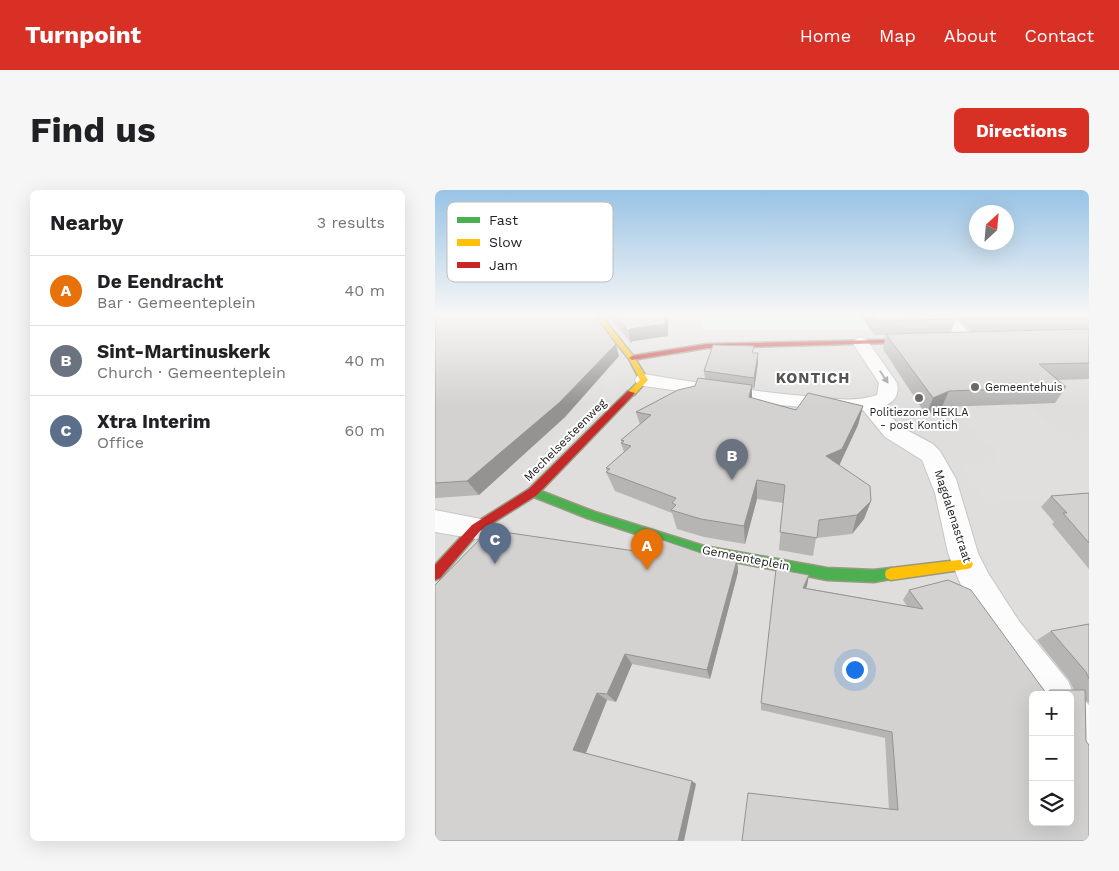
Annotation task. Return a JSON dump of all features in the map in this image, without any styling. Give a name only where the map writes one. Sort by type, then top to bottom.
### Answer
[{"type":"street","points":[[621,344],[632,358],[644,380],[730,394],[838,404],[869,404],[885,399],[889,390],[888,383],[861,344]]},
{"type":"street","points":[[632,358],[707,346],[769,344]]},
{"type":"street","name":"Mechelsesteenweg","points":[[435,574],[476,528],[533,492],[644,380]]},
{"type":"street","name":"Magdalenastraat","points":[[869,404],[895,434],[920,446],[932,456],[941,474],[967,564],[996,618],[1015,648],[1051,691]]},
{"type":"street","name":"Gemeenteplein","points":[[533,492],[591,515],[704,551],[827,574],[874,576],[967,564]]},
{"type":"street","points":[[435,522],[476,528]]},
{"type":"street","name":"Magdalenastraat","points":[[1074,718],[1089,736]]},
{"type":"shaded area","points":[[435,344],[1089,344],[1089,841],[435,841]]},
{"type":"shaded area","points":[[847,350],[860,357],[872,381],[874,390],[831,394],[750,391],[753,378],[758,377],[761,352]]},
{"type":"shaded area","points":[[627,369],[620,390],[536,473],[519,469],[602,390],[610,373]]},
{"type":"shaded area","points":[[1028,405],[1068,440],[1089,438],[1089,493],[986,504],[963,464],[992,463],[1000,451],[974,437],[980,432],[937,409]]},
{"type":"building","points":[[435,344],[616,344],[559,403],[467,481],[435,483]]},
{"type":"building","points":[[894,344],[1089,344],[1089,363],[1039,364],[1066,387],[949,391],[933,398]]},
{"type":"building","points":[[713,345],[754,346],[752,353],[758,353],[754,378],[704,371]]},
{"type":"building","points":[[698,378],[752,385],[749,397],[796,410],[808,393],[863,406],[842,449],[826,456],[870,486],[871,501],[857,515],[819,520],[817,538],[780,532],[785,485],[757,480],[744,526],[701,519],[671,510],[676,505],[672,503],[676,498],[606,472],[610,469],[606,468],[631,446],[621,443],[624,441],[621,440],[651,415],[636,412],[678,390],[695,386]]},
{"type":"building","points":[[1089,493],[1089,543],[1063,513],[1067,513],[1051,496]]},
{"type":"building","points":[[489,530],[642,552],[654,537],[701,553],[737,560],[707,670],[625,654],[607,694],[597,693],[573,750],[692,781],[678,841],[435,841],[435,585]]},
{"type":"building","points":[[776,569],[809,575],[803,588],[923,609],[909,590],[948,580],[971,590],[1045,691],[1029,691],[1029,826],[1074,826],[1074,691],[1050,691],[1085,690],[1086,741],[1089,745],[1089,841],[742,841],[748,793],[898,810],[892,732],[761,703]]},
{"type":"building","points":[[1089,624],[1089,679],[1086,672],[1051,631]]},
{"type":"traffic: fast","points":[[533,492],[591,515],[704,551],[827,574],[874,576],[891,574]]},
{"type":"traffic: slow","points":[[621,344],[632,358],[644,380],[631,393]]},
{"type":"traffic: slow","points":[[891,574],[967,564]]},
{"type":"traffic: jam","points":[[632,358],[707,346],[777,344]]},
{"type":"traffic: jam","points":[[435,574],[476,528],[533,492],[631,393]]},
{"type":"place","name":"Gemeentehuis","points":[[975,387]]},
{"type":"place","name":"Politiezone HEKLA - post Kontich","points":[[919,398]]},
{"type":"place","name":"Sint-Martinuskerk","points":[[732,480]]},
{"type":"place","name":"Xtra Interim","points":[[495,564]]},
{"type":"place","name":"De Eendracht","points":[[647,570]]},
{"type":"district","name":"KONTICH","points":[[813,378]]}]
